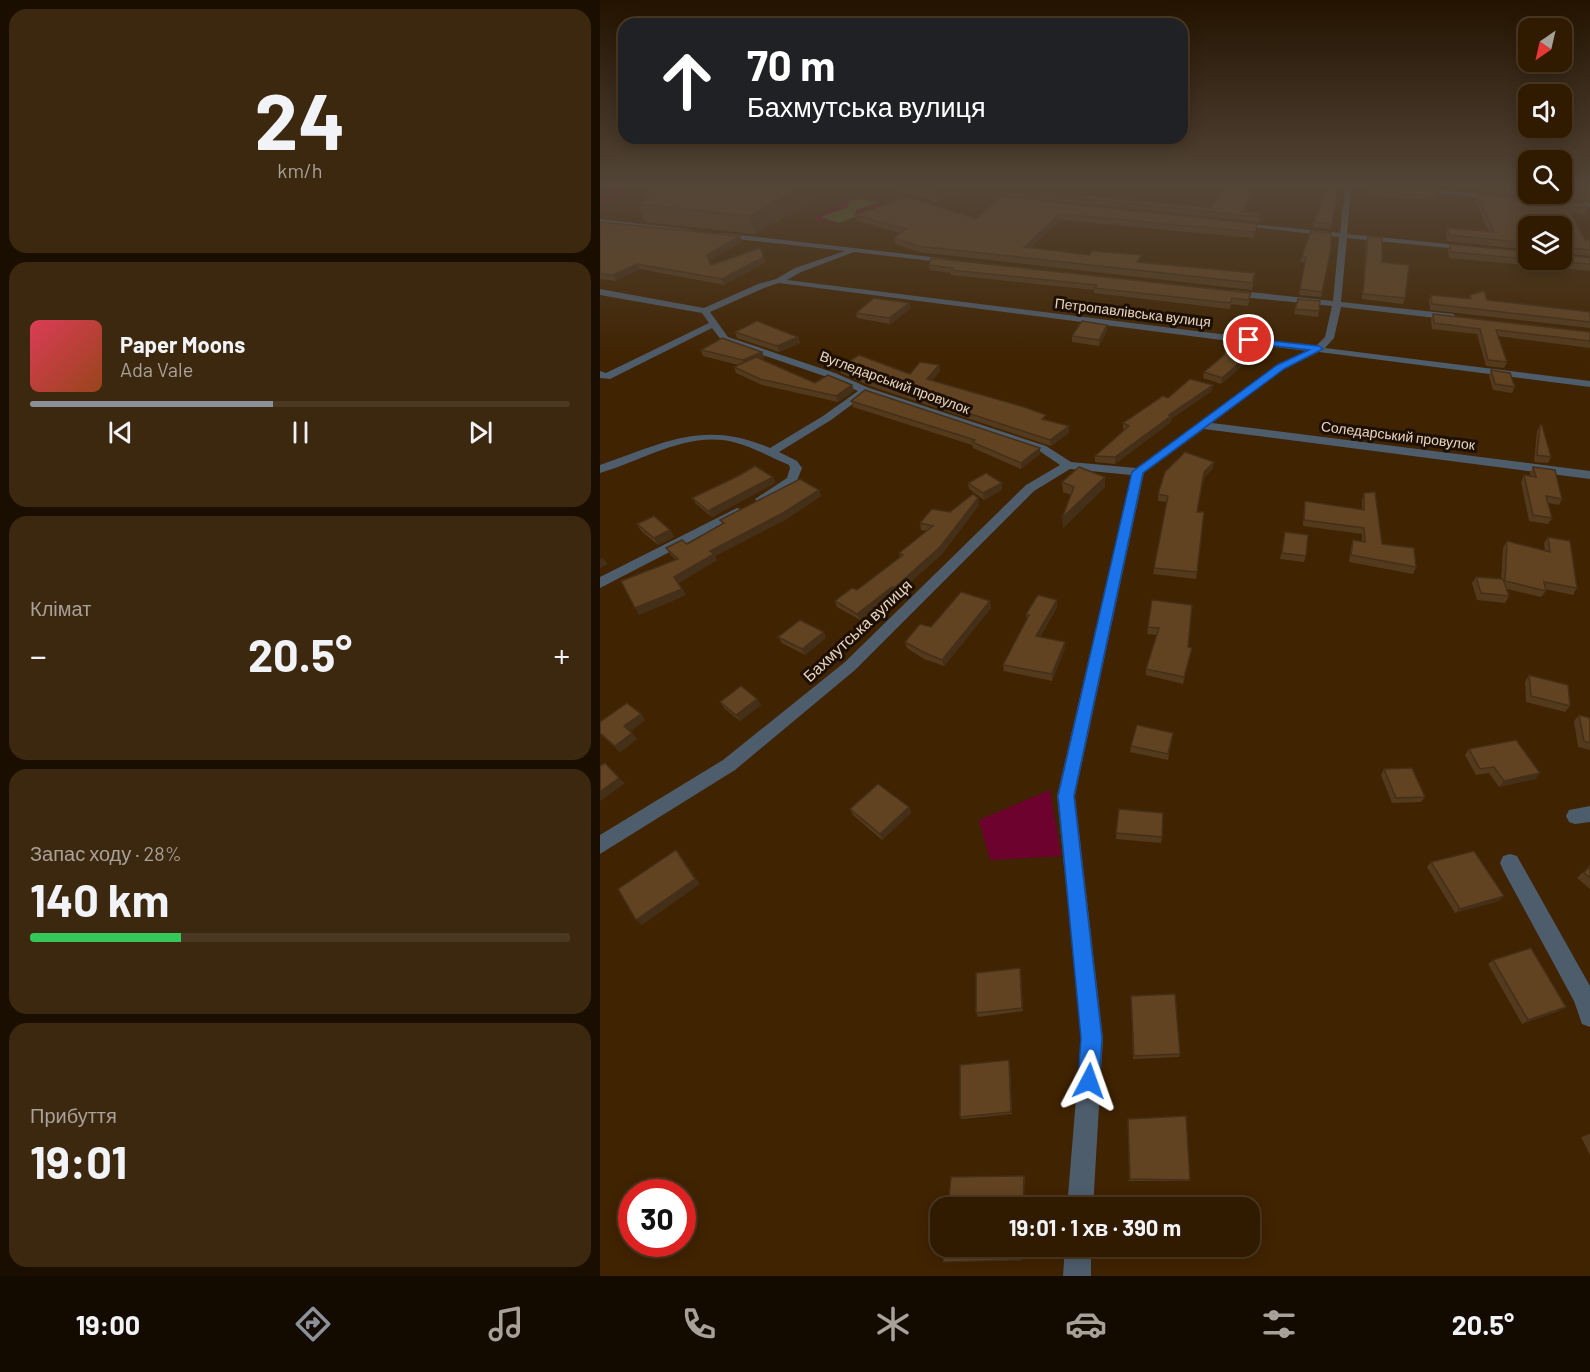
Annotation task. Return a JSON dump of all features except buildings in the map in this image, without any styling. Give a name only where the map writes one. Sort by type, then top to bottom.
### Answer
[{"type":"street","points":[[797,244],[960,262]]},
{"type":"street","points":[[1081,1197],[1092,1038],[1066,796],[1138,472],[1281,367],[1319,349],[1329,338],[1337,304],[1341,244]]},
{"type":"street","points":[[1423,244],[1482,249]]},
{"type":"street","points":[[600,292],[705,310],[761,286],[779,281],[798,270],[854,250]]},
{"type":"street","name":"Петропавлівська вулиця","points":[[779,281],[1590,384]]},
{"type":"street","points":[[1219,291],[1461,318]]},
{"type":"street","points":[[600,374],[606,376],[713,324],[705,310]]},
{"type":"street","name":"Вугледарський провулок","points":[[713,324],[725,339],[831,375],[865,390],[1042,448],[1068,465]]},
{"type":"street","points":[[770,453],[827,418],[865,390]]},
{"type":"street","name":"Соледарський провулок","points":[[1202,425],[1590,475]]},
{"type":"street","points":[[600,469],[687,440],[707,437],[739,440],[793,463],[796,468],[792,480],[786,486],[600,583]]},
{"type":"street","points":[[1068,465],[1138,472]]},
{"type":"street","name":"Бахмутська вулиця","points":[[600,844],[729,765],[850,666],[1030,488],[1068,465]]},
{"type":"street","points":[[1510,863],[1584,997],[1590,1016]]},
{"type":"street","points":[[1077,1276],[1078,1257]]},
{"type":"shaded area","points":[[1050,790],[1061,856],[990,860],[979,820]]},
{"type":"route","points":[[1089,1081],[1092,1038],[1066,796],[1138,472],[1281,367],[1319,349],[1249,340]]}]
